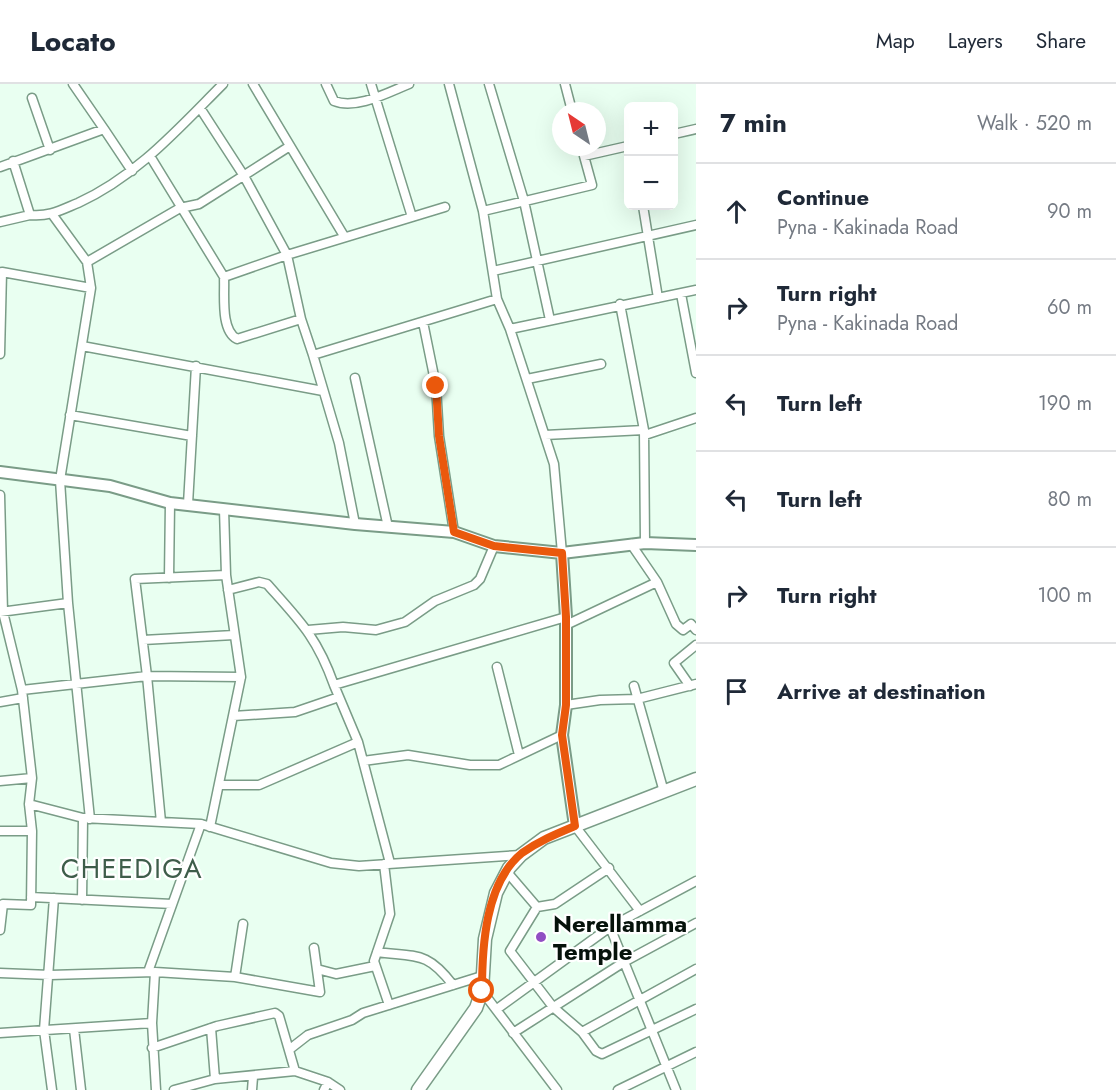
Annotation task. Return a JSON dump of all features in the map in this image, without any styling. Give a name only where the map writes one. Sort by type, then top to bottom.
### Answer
[{"type":"main road","points":[[418,1090],[476,1008],[482,991],[485,939],[496,893],[507,872],[521,855],[544,838],[696,779]]},
{"type":"street","points":[[73,84],[132,171]]},
{"type":"street","points":[[0,222],[30,214],[52,214],[108,189],[150,156],[223,84]]},
{"type":"street","points":[[253,84],[345,236]]},
{"type":"street","points":[[326,84],[334,102],[341,104],[375,97],[409,84]]},
{"type":"street","points":[[371,84],[412,217]]},
{"type":"street","points":[[449,84],[483,210],[497,299],[510,329],[554,464],[566,621],[566,705],[562,735],[575,826],[640,911]]},
{"type":"street","points":[[489,84],[524,201],[535,262],[550,320]]},
{"type":"street","points":[[565,84],[570,102]]},
{"type":"street","points":[[32,98],[50,150]]},
{"type":"street","points":[[200,108],[244,176],[287,255],[301,319],[339,443],[355,524]]},
{"type":"street","points":[[0,167],[104,129]]},
{"type":"street","points":[[678,134],[696,129]]},
{"type":"street","points":[[87,262],[180,208],[199,204],[290,146]]},
{"type":"street","points":[[606,151],[624,147]]},
{"type":"street","points":[[150,156],[224,277],[227,329],[232,336],[237,339],[301,319]]},
{"type":"street","points":[[483,210],[592,185],[584,156]]},
{"type":"street","points":[[13,161],[30,214]]},
{"type":"street","points":[[224,277],[345,236],[445,207]]},
{"type":"street","points":[[644,210],[658,298]]},
{"type":"street","points":[[52,214],[87,262],[91,288],[60,480],[68,603],[78,684],[86,818],[82,900]]},
{"type":"street","points":[[493,272],[696,225]]},
{"type":"street","points":[[0,354],[1,275],[91,288]]},
{"type":"street","points":[[510,329],[696,290]]},
{"type":"street","points":[[681,294],[696,373]]},
{"type":"street","points":[[313,355],[497,299]]},
{"type":"street","points":[[621,304],[645,432],[645,543]]},
{"type":"street","points":[[423,322],[436,386],[439,436],[454,532]]},
{"type":"street","points":[[82,346],[323,391]]},
{"type":"street","points":[[526,379],[601,364]]},
{"type":"street","points":[[188,504],[196,366]]},
{"type":"street","points":[[355,378],[388,527]]},
{"type":"street","points":[[70,415],[192,436]]},
{"type":"street","points":[[545,435],[645,432],[696,418]]},
{"type":"street","points":[[0,472],[110,486],[171,503],[355,524],[454,532],[494,546],[562,553],[645,543],[696,544]]},
{"type":"street","points":[[0,495],[2,612],[22,694],[32,778],[29,804],[32,831],[31,905],[2,904],[0,930]]},
{"type":"street","points":[[169,578],[171,503]]},
{"type":"street","points":[[210,827],[241,677],[226,575],[224,509]]},
{"type":"street","points":[[631,544],[657,582],[676,624],[683,630],[691,624],[695,628]]},
{"type":"street","points":[[308,630],[343,627],[376,630],[405,622],[435,601],[474,585],[480,579],[494,546]]},
{"type":"street","points":[[160,822],[147,676],[135,579],[226,575]]},
{"type":"street","points":[[228,590],[259,582],[267,584],[308,630],[322,651],[358,742],[387,864],[390,914],[374,961],[389,1005]]},
{"type":"street","points":[[334,685],[566,621],[657,582]]},
{"type":"street","points":[[2,612],[68,603]]},
{"type":"street","points":[[143,640],[234,635]]},
{"type":"street","points":[[566,705],[600,700],[637,699],[693,685],[674,663],[696,645]]},
{"type":"street","points":[[497,667],[519,755]]},
{"type":"street","points":[[0,702],[22,694],[78,684],[147,676],[241,677]]},
{"type":"street","points":[[634,686],[664,792]]},
{"type":"street","points":[[233,716],[294,712],[339,697]]},
{"type":"street","points":[[363,761],[408,755],[470,765],[494,765],[562,735]]},
{"type":"street","points":[[219,785],[259,785],[358,742]]},
{"type":"street","points":[[0,781],[32,778]]},
{"type":"street","points":[[29,804],[86,818],[201,824],[332,863],[359,866],[521,855]]},
{"type":"street","points":[[156,1090],[152,1048],[151,972],[172,904],[201,824]]},
{"type":"street","points":[[0,831],[32,831]]},
{"type":"street","points":[[609,868],[555,904],[537,907],[510,951],[553,1008],[582,1032],[596,1051],[602,1054],[696,1009]]},
{"type":"street","points":[[507,872],[537,907]]},
{"type":"street","points":[[496,1010],[610,927],[696,881]]},
{"type":"street","points":[[31,897],[172,904]]},
{"type":"street","points":[[52,1090],[44,1030],[50,975],[54,898]]},
{"type":"street","points":[[513,1033],[624,962],[696,923]]},
{"type":"street","points":[[235,977],[243,924]]},
{"type":"street","points":[[610,927],[676,1090]]},
{"type":"street","points":[[0,973],[50,975],[151,972],[235,977],[320,992],[314,948]]},
{"type":"street","points":[[377,952],[425,958],[438,965],[453,985]]},
{"type":"street","points":[[317,969],[336,974],[375,966]]},
{"type":"street","points":[[582,1032],[696,969]]},
{"type":"street","points":[[290,1048],[322,1029],[482,976]]},
{"type":"street","points":[[482,991],[557,1090]]},
{"type":"street","points":[[152,1048],[211,1029],[275,1013],[279,1016],[295,1071]]},
{"type":"street","points":[[0,1033],[152,1023]]},
{"type":"street","points":[[74,1029],[81,1090]]},
{"type":"street","points":[[211,1029],[215,1079]]},
{"type":"street","points":[[618,1090],[696,1052]]},
{"type":"street","points":[[174,1090],[215,1079],[295,1071],[340,1090]]},
{"type":"street","points":[[252,1090],[253,1077]]},
{"type":"place","name":"Nerellamma Temple","points":[[541,937]]},
{"type":"district","name":"CHEEDIGA","points":[[132,868]]},
{"type":"route","points":[[436,386],[439,436],[454,532],[494,546],[562,553],[566,617],[566,705],[562,735],[575,826],[544,838],[521,855],[509,868],[496,893],[485,939],[482,991]]}]
